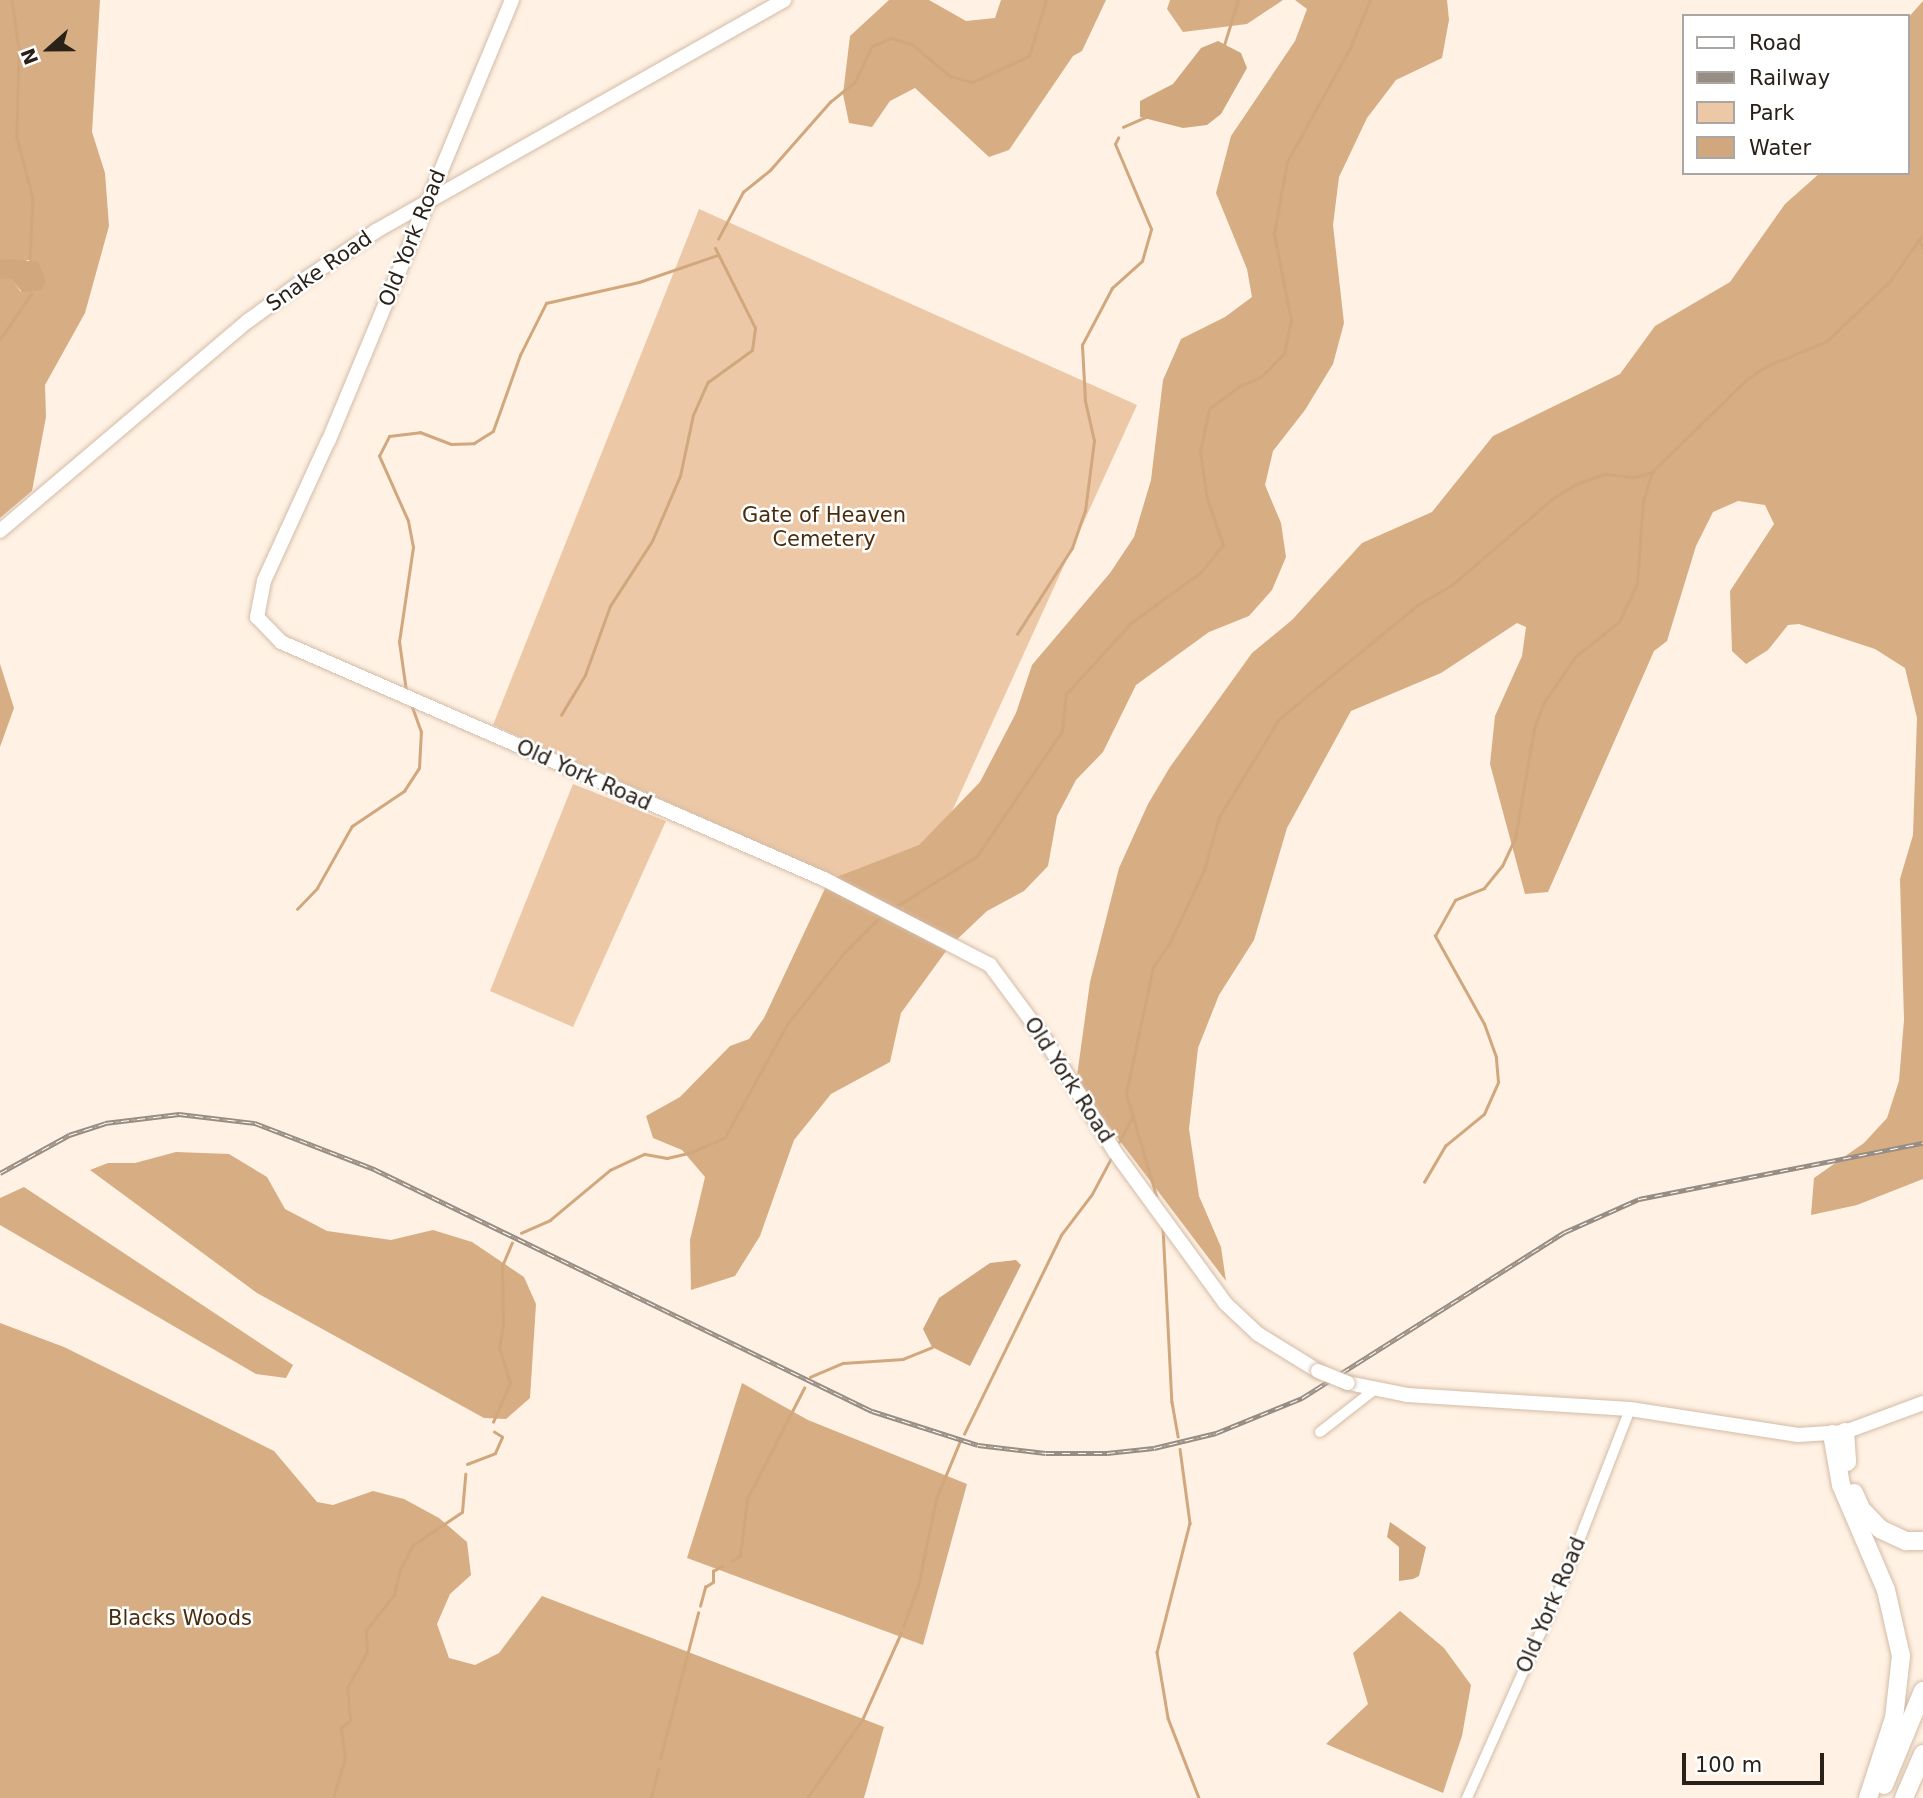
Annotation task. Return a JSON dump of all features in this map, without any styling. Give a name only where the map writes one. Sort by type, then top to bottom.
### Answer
[{"type":"highway","points":[[1838,1433],[1861,1509],[1892,1536],[1923,1541]]},
{"type":"highway","points":[[1838,1433],[1841,1485],[1886,1590],[1901,1656],[1894,1717],[1867,1798]]},
{"type":"highway","points":[[1879,1798],[1923,1691]]},
{"type":"highway","points":[[1904,1798],[1923,1754]]},
{"type":"highway","points":[[1913,1798],[1923,1778]]},
{"type":"street","name":"Old York Road","points":[[512,0],[264,581],[257,617],[266,631],[281,642],[824,879],[990,965],[1044,1038],[1115,1152],[1226,1304],[1258,1334],[1318,1371],[1374,1390],[1630,1409],[1772,1432],[1838,1433],[1923,1403]]},
{"type":"street","name":"Snake Road","points":[[0,531],[247,321],[376,231],[784,0]]},
{"type":"street","points":[[1320,1432],[1374,1390]]},
{"type":"street","name":"Old York Road","points":[[1467,1798],[1561,1587],[1630,1409]]},
{"type":"green space","points":[[0,0],[100,0],[92,132],[105,173],[109,226],[85,313],[45,385],[46,417],[32,491],[0,518],[0,279],[11,278],[21,292],[30,259],[19,264],[0,260]]},
{"type":"green space","points":[[889,0],[929,0],[966,21],[995,18],[1001,0],[1106,0],[1082,51],[1073,56],[1009,150],[989,157],[915,88],[890,101],[872,127],[849,123],[843,94],[850,36]]},
{"type":"green space","points":[[1170,0],[1283,0],[1247,24],[1183,32],[1167,9]]},
{"type":"green space","points":[[1295,0],[1447,0],[1449,20],[1442,58],[1396,80],[1367,118],[1339,177],[1333,225],[1344,323],[1333,364],[1305,410],[1273,451],[1265,485],[1281,523],[1286,557],[1272,590],[1249,616],[1209,632],[1136,685],[1103,752],[1076,780],[1057,816],[1048,866],[1024,891],[987,911],[949,947],[901,1013],[890,1062],[831,1094],[794,1140],[760,1236],[735,1276],[691,1290],[690,1240],[705,1177],[682,1150],[653,1138],[646,1116],[680,1097],[730,1046],[749,1039],[764,1018],[829,880],[919,845],[980,782],[1016,713],[1032,665],[1110,573],[1134,537],[1151,480],[1163,380],[1181,339],[1225,317],[1252,297],[1247,269],[1216,193],[1231,136],[1295,41],[1307,9]]},
{"type":"green space","points":[[1923,1],[1923,1179],[1857,1205],[1811,1215],[1814,1178],[1864,1143],[1887,1118],[1899,1081],[1904,1020],[1900,879],[1913,835],[1917,718],[1905,668],[1875,649],[1799,624],[1788,625],[1768,650],[1746,664],[1732,651],[1730,591],[1774,524],[1765,505],[1738,501],[1713,512],[1696,546],[1667,641],[1654,651],[1548,892],[1525,894],[1490,764],[1495,716],[1522,656],[1526,627],[1517,623],[1441,673],[1351,711],[1287,828],[1254,940],[1219,995],[1198,1048],[1189,1129],[1199,1196],[1221,1247],[1226,1281],[1076,1083],[1090,982],[1119,868],[1148,804],[1170,767],[1252,653],[1292,620],[1362,543],[1432,512],[1493,436],[1620,374],[1655,326],[1730,282],[1785,204],[1818,175],[1909,175],[1909,17]]},
{"type":"green space","name":"Gate of Heaven Cemetery","points":[[699,209],[1137,405],[933,853],[841,879],[493,725]]},
{"type":"green space","points":[[0,664],[14,708],[0,747]]},
{"type":"green space","points":[[573,784],[666,821],[573,1027],[490,991]]},
{"type":"green space","points":[[176,1152],[229,1154],[267,1177],[285,1209],[327,1231],[391,1240],[433,1230],[472,1242],[524,1277],[536,1304],[530,1398],[506,1419],[484,1418],[257,1293],[90,1170],[108,1163],[135,1163]]},
{"type":"green space","points":[[24,1187],[293,1365],[286,1378],[256,1374],[0,1225],[0,1198]]},
{"type":"green space","name":"Blacks Woods","points":[[0,1323],[64,1347],[274,1451],[317,1502],[333,1505],[373,1491],[404,1499],[439,1518],[467,1542],[471,1575],[450,1594],[437,1624],[449,1658],[475,1665],[499,1653],[542,1596],[884,1727],[864,1798],[0,1798]]},
{"type":"green space","points":[[742,1383],[808,1420],[967,1484],[923,1645],[687,1558]]},
{"type":"green space","points":[[1400,1611],[1444,1648],[1471,1685],[1462,1736],[1443,1793],[1326,1744],[1368,1704],[1353,1653]]},
{"type":"water","points":[[1218,41],[1241,53],[1247,68],[1221,114],[1207,125],[1183,128],[1140,117],[1140,101],[1173,84],[1201,48]]},
{"type":"water","points":[[0,260],[38,262],[46,281],[42,290],[22,292],[11,279],[0,279]]},
{"type":"water","points":[[1016,1260],[1021,1265],[970,1366],[932,1347],[923,1329],[939,1298],[990,1263]]},
{"type":"water","points":[[1390,1522],[1426,1547],[1419,1576],[1413,1579],[1399,1581],[1399,1547],[1387,1537]]},
{"type":"waterway","points":[[12,0],[19,48],[17,138],[33,198],[30,259]]},
{"type":"waterway","points":[[718,239],[743,192],[770,170],[830,102],[855,82],[872,46],[891,38],[912,44],[950,76],[973,82],[1029,56],[1046,0]]},
{"type":"waterway","points":[[1224,45],[1238,0]]},
{"type":"waterway","points":[[897,906],[977,856],[1062,731],[1066,694],[1132,622],[1201,572],[1223,545],[1207,499],[1200,452],[1209,409],[1240,386],[1262,376],[1284,353],[1291,321],[1274,234],[1287,162],[1350,48],[1370,0]]},
{"type":"waterway","points":[[1123,127],[1145,117]]},
{"type":"waterway","points":[[1017,634],[1072,548],[1085,511],[1094,441],[1085,401],[1082,345],[1112,288],[1142,261],[1151,229],[1115,144],[1118,138]]},
{"type":"waterway","points":[[1156,1196],[1126,1094],[1153,967],[1169,944],[1204,870],[1219,817],[1279,719],[1419,604],[1453,584],[1552,499],[1576,484],[1605,474],[1635,477],[1652,472],[1747,379],[1767,366],[1827,341],[1890,281],[1923,234]]},
{"type":"waterway","points":[[1919,239],[1923,248]]},
{"type":"waterway","points":[[561,715],[585,675],[610,606],[652,541],[680,476],[693,415],[708,382],[752,350],[755,328],[715,248]]},
{"type":"waterway","points":[[406,691],[399,642],[413,547],[408,521],[379,456],[389,436],[420,432],[451,444],[474,443],[493,431],[520,355],[546,303],[639,282],[718,255]]},
{"type":"waterway","points":[[0,339],[31,294]]},
{"type":"waterway","points":[[1424,1182],[1445,1146],[1484,1114],[1498,1082],[1496,1057],[1484,1024],[1435,936],[1455,900],[1484,888],[1502,866],[1515,838],[1534,729],[1543,704],[1575,657],[1619,622],[1637,584],[1643,501],[1652,472]]},
{"type":"waterway","points":[[297,909],[317,888],[352,826],[404,791],[419,768],[421,732],[412,707]]},
{"type":"waterway","points":[[521,1233],[550,1220],[610,1170],[645,1154],[667,1158],[692,1152],[725,1137],[788,1023],[842,955],[881,916]]},
{"type":"waterway","points":[[1119,1142],[1133,1116]]},
{"type":"waterway","points":[[964,1434],[1061,1235],[1092,1194],[1111,1159]]},
{"type":"waterway","points":[[1163,1227],[1172,1402],[1178,1436]]},
{"type":"waterway","points":[[493,1422],[510,1383],[499,1348],[503,1326],[502,1266],[512,1243]]},
{"type":"waterway","points":[[810,1377],[843,1363],[903,1359],[932,1347]]},
{"type":"waterway","points":[[731,1561],[740,1556],[747,1499],[804,1388]]},
{"type":"waterway","points":[[467,1464],[495,1453],[502,1437],[494,1432]]},
{"type":"waterway","points":[[903,1627],[918,1586],[936,1499],[960,1441]]},
{"type":"waterway","points":[[1180,1449],[1190,1523],[1157,1652],[1168,1718],[1199,1798]]},
{"type":"waterway","points":[[333,1798],[345,1758],[341,1728],[350,1720],[347,1688],[367,1652],[366,1630],[394,1595],[400,1570],[413,1545],[462,1512],[465,1474]]},
{"type":"waterway","points":[[700,1606],[705,1587],[713,1582],[713,1571],[722,1566]]},
{"type":"waterway","points":[[660,1759],[698,1613]]},
{"type":"waterway","points":[[807,1798],[862,1720],[901,1633]]},
{"type":"waterway","points":[[651,1798],[658,1769]]},
{"type":"railway","points":[[0,1173],[69,1135],[105,1123],[179,1114],[255,1123],[374,1169],[872,1411],[978,1445],[1046,1453],[1107,1453],[1154,1448],[1216,1433],[1302,1398],[1565,1232],[1639,1199],[1923,1143]]}]
